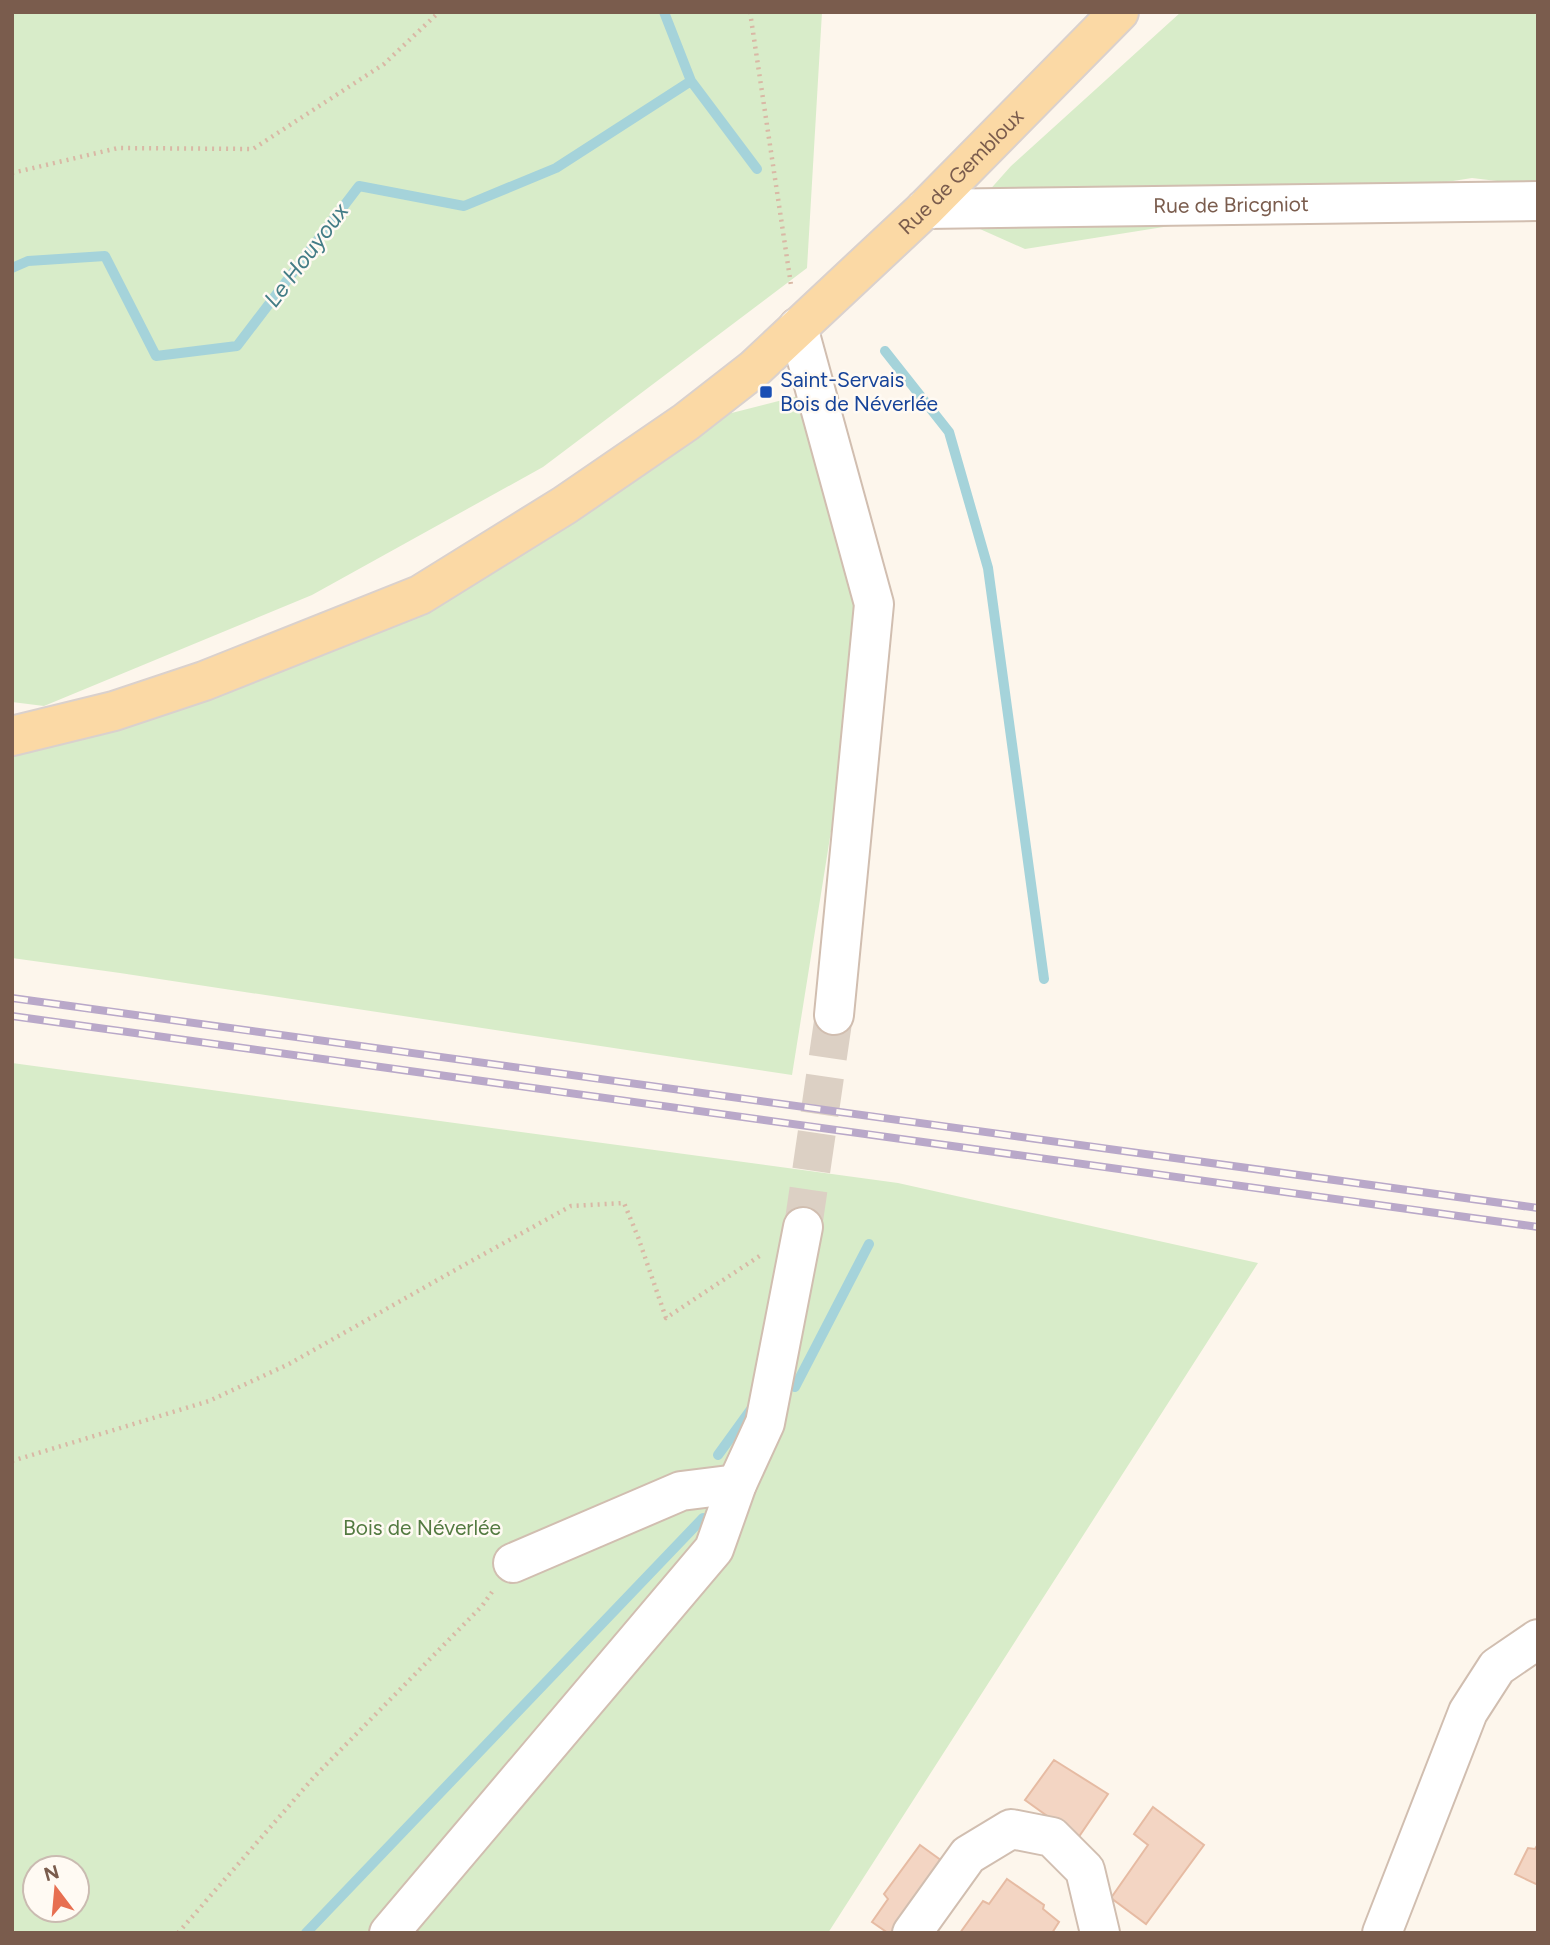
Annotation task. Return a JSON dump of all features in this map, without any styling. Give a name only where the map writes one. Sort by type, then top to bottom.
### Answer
[{"type":"main road","name":"Rue de Gembloux","points":[[13,736],[114,711],[204,681],[420,595],[565,505],[686,422],[754,369],[925,209],[1119,12]]},
{"type":"street","name":"Rue de Bricgniot","points":[[925,209],[1538,201]]},
{"type":"street","points":[[797,327],[874,604],[834,1016]]},
{"type":"street","points":[[388,1933],[714,1549],[737,1484],[765,1423],[803,1227]]},
{"type":"street","points":[[513,1563],[681,1492],[737,1484]]},
{"type":"street","points":[[1382,1933],[1468,1712],[1497,1667],[1538,1639]]},
{"type":"street","points":[[912,1933],[968,1855],[1011,1829],[1052,1837],[1085,1870],[1100,1933]]},
{"type":"path","points":[[12,173],[118,148],[253,149],[384,64],[439,12]]},
{"type":"path","points":[[750,12],[797,327]]},
{"type":"path","points":[[12,1461],[220,1396],[289,1364],[571,1206],[624,1203],[666,1318],[803,1227]]},
{"type":"path","points":[[178,1933],[315,1776],[482,1606],[513,1563]]},
{"type":"green space","points":[[12,12],[822,12],[807,268],[543,467],[312,595],[44,706],[12,702]]},
{"type":"green space","points":[[1181,12],[1538,12],[1538,186],[1472,178],[1025,249],[962,221],[1011,166]]},
{"type":"green space","points":[[806,394],[864,625],[792,1075],[12,958],[12,746],[429,608],[712,418]]},
{"type":"green space","name":"Bois de Néverlée","points":[[12,1063],[898,1183],[1258,1263],[828,1933],[12,1933]]},
{"type":"building","points":[[1054,1760],[1108,1794],[1078,1838],[1025,1800]]},
{"type":"building","points":[[1153,1807],[1204,1845],[1146,1924],[1111,1898],[1148,1845],[1134,1834]]},
{"type":"building","points":[[1538,1844],[1538,1885],[1515,1874],[1528,1848],[1535,1849]]},
{"type":"building","points":[[920,1845],[949,1866],[899,1933],[888,1933],[872,1922],[888,1899],[884,1894]]},
{"type":"building","points":[[1007,1879],[1044,1905],[1043,1909],[1059,1922],[1052,1933],[960,1933],[983,1901],[989,1904]]},
{"type":"waterway","name":"Le Houyoux","points":[[12,268],[28,261],[105,256],[156,356],[237,346],[359,186],[464,206],[556,168],[691,81],[664,12]]},
{"type":"waterway","points":[[691,81],[757,169]]},
{"type":"waterway","points":[[885,351],[949,432],[988,568],[1044,979]]},
{"type":"waterway","points":[[795,1387],[869,1244]]},
{"type":"waterway","points":[[718,1455],[752,1408]]},
{"type":"waterway","points":[[306,1933],[703,1518]]},
{"type":"tunnel","points":[[803,1227],[834,1015]]},
{"type":"railway","points":[[12,998],[1538,1208]]},
{"type":"railway","points":[[12,1016],[1538,1227]]},
{"type":"place","name":"Saint-Servais Bois de Néverlée","points":[[766,392]]}]
